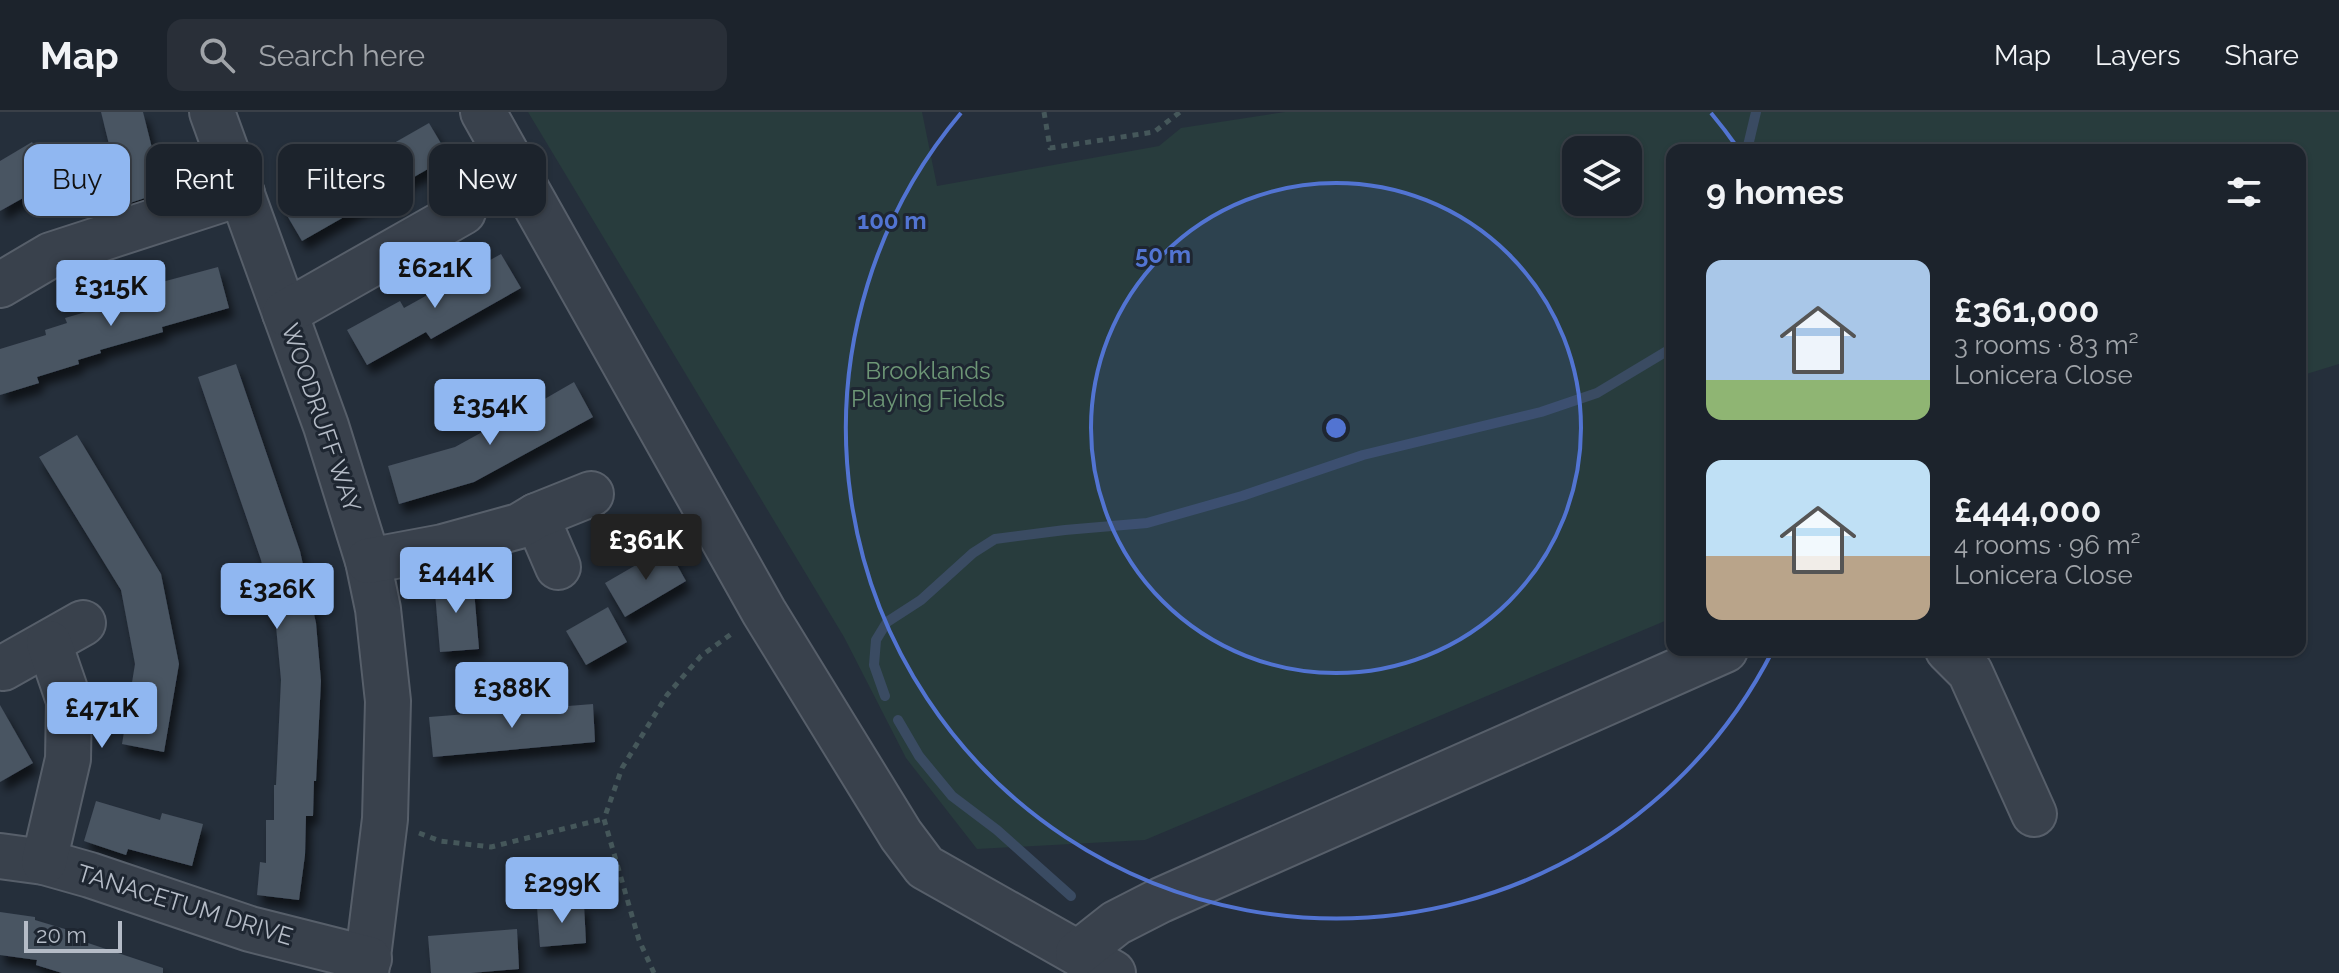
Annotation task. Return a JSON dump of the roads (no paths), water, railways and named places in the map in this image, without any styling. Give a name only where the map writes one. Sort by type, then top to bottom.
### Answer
[{"type":"street","name":"WOODRUFF WAY","points":[[212,112],[224,144]]},
{"type":"street","points":[[483,112],[764,612],[901,835],[925,867],[1095,963],[1116,923],[1161,900],[1711,656]]},
{"type":"street","points":[[0,285],[51,255],[171,216]]},
{"type":"street","name":"WOODRUFF WAY","points":[[250,216],[326,426],[368,561],[378,609],[388,701],[385,819],[368,966]]},
{"type":"street","points":[[285,313],[456,216]]},
{"type":"street","points":[[368,561],[443,547],[519,526],[591,494]]},
{"type":"street","points":[[536,516],[558,567]]},
{"type":"street","points":[[3,668],[66,633],[68,759],[44,862]]},
{"type":"street","points":[[1954,656],[1970,672],[2034,814]]},
{"type":"street","name":"TANACETUM DRIVE","points":[[0,856],[44,862],[90,875],[368,966]]},
{"type":"waterway","points":[[1748,144],[1756,112]]},
{"type":"waterway","points":[[885,696],[874,665],[876,640],[887,622],[921,600],[973,553],[995,539],[1147,523],[1242,496],[1363,455],[1541,412],[1597,393],[1666,352]]},
{"type":"waterway","points":[[898,720],[919,756],[952,796],[997,830],[1071,896]]},
{"type":"park label","name":"Brooklands Playing Fields","points":[[928,385]]}]
